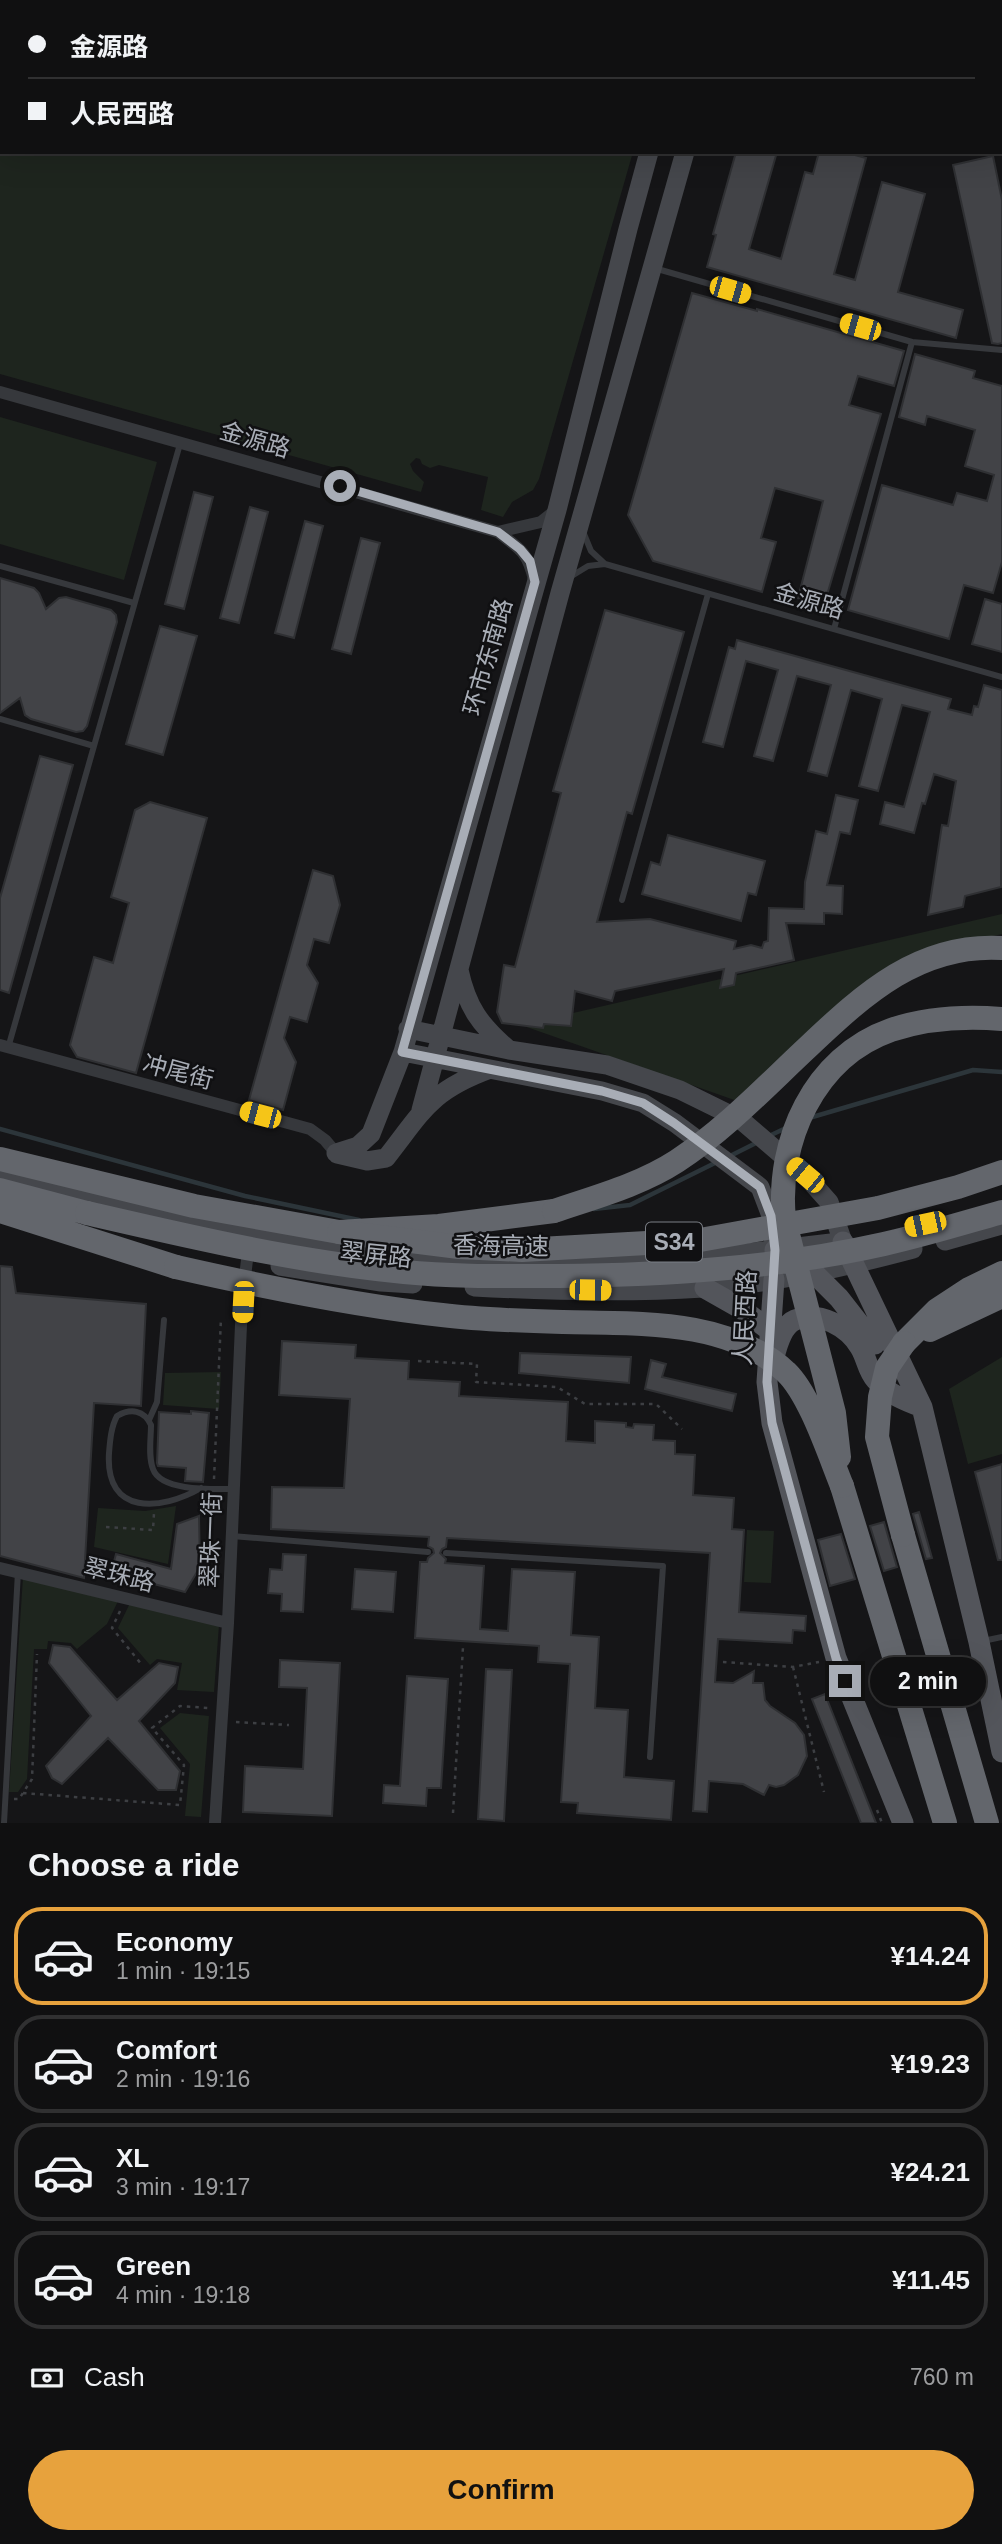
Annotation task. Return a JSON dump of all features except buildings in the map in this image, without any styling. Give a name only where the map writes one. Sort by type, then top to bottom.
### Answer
[{"type":"highway","points":[[339,1232],[439,1226],[554,1211],[619,1189],[675,1162],[718,1130],[855,1002],[882,984],[911,966],[947,952],[983,947],[1002,948]]},
{"type":"highway","points":[[842,1486],[834,1413],[784,1219],[781,1194],[789,1143],[799,1118],[825,1079],[849,1054],[870,1040],[891,1030],[922,1021],[954,1018],[1002,1019]]},
{"type":"highway","name":"香海高速","points":[[0,1159],[194,1206],[339,1232],[459,1247],[522,1250],[700,1240],[878,1208],[1002,1172]]},
{"type":"highway","name":"香海高速","points":[[0,1190],[183,1236],[325,1262],[406,1273],[476,1275],[694,1272],[852,1250],[1002,1212]]},
{"type":"highway","points":[[0,1212],[176,1267],[368,1307],[468,1318],[647,1324],[695,1331],[730,1340],[760,1356],[786,1373],[793,1381],[820,1431],[842,1486],[945,1823]]},
{"type":"highway","points":[[985,1819],[877,1437],[880,1397],[887,1368],[904,1343],[937,1310],[969,1289],[1002,1273]]},
{"type":"highway","points":[[904,1343],[1002,1296]]},
{"type":"main road","name":"环市东南路","points":[[336,1153],[359,1146],[371,1134],[402,1052],[557,510],[648,154]]},
{"type":"main road","points":[[421,1110],[560,593],[684,154]]},
{"type":"main road","points":[[458,966],[464,993],[476,1017],[509,1050]]},
{"type":"main road","points":[[408,1029],[509,1050],[607,1065],[680,1090],[741,1121],[805,1175],[829,1202],[843,1242],[922,1408],[979,1642],[1002,1752]]},
{"type":"main road","name":"人民西路","points":[[402,1052],[602,1091],[643,1103],[760,1187],[771,1216],[775,1250],[767,1382],[772,1423],[836,1658],[903,1823]]},
{"type":"main road","points":[[336,1153],[367,1161],[386,1158],[421,1110],[451,1086],[491,1069]]},
{"type":"main road","name":"翠屏路","points":[[0,1175],[138,1209],[245,1230],[438,1259],[587,1263],[702,1258],[843,1242]]},
{"type":"main road","name":"翠屏路","points":[[0,1198],[139,1237],[308,1272],[382,1282],[510,1289],[705,1288],[854,1265],[1002,1226]]},
{"type":"main road","points":[[843,1242],[925,1224],[1002,1201]]},
{"type":"main road","points":[[775,1250],[813,1272],[839,1298],[893,1366],[905,1376]]},
{"type":"main road","points":[[705,1288],[742,1309],[769,1329]]},
{"type":"main road","points":[[767,1382],[777,1346],[786,1328],[794,1320],[815,1317],[833,1322],[851,1335],[862,1349],[868,1371],[878,1383],[899,1398],[922,1408]]},
{"type":"street","name":"金源路","points":[[0,392],[498,532]]},
{"type":"street","points":[[498,532],[541,522],[557,510]]},
{"type":"street","points":[[498,532],[520,549],[530,561],[535,582]]},
{"type":"street","name":"冲尾街","points":[[4,1047],[310,1129],[336,1153]]},
{"type":"street","name":"翠珠一街","points":[[215,1823],[229,1623],[247,1260]]},
{"type":"street","name":"翠珠路","points":[[0,1567],[229,1623]]},
{"type":"lane","points":[[653,268],[912,342],[1002,350]]},
{"type":"lane","points":[[834,629],[912,342]]},
{"type":"lane","points":[[4,1047],[181,441]]},
{"type":"lane","points":[[582,516],[587,545],[605,564]]},
{"type":"lane","points":[[560,593],[571,576],[579,570],[605,564]]},
{"type":"lane","name":"金源路","points":[[605,564],[1002,677]]},
{"type":"lane","points":[[0,566],[134,603]]},
{"type":"lane","points":[[622,900],[708,594]]},
{"type":"lane","points":[[0,719],[94,746]]},
{"type":"lane","points":[[164,1320],[157,1402],[149,1420],[154,1472],[176,1485],[234,1489]]},
{"type":"lane","points":[[149,1420],[140,1412],[134,1411],[117,1416],[110,1445],[113,1488],[120,1496],[132,1501],[155,1503],[183,1499],[201,1488]]},
{"type":"lane","points":[[232,1536],[428,1552]]},
{"type":"lane","points":[[446,1553],[663,1566],[650,1758]]},
{"type":"lane","points":[[4,1823],[18,1572]]},
{"type":"lane","points":[[979,1642],[1002,1637]]},
{"type":"path","points":[[213,1489],[221,1318]]},
{"type":"path","points":[[418,1361],[477,1364],[476,1382],[557,1387],[585,1404],[656,1404],[682,1429]]},
{"type":"path","points":[[106,1527],[153,1530],[155,1503]]},
{"type":"path","points":[[126,1598],[112,1628],[142,1665]]},
{"type":"path","points":[[453,1813],[463,1647]]},
{"type":"path","points":[[5,1799],[19,1800],[32,1779],[37,1654]]},
{"type":"path","points":[[723,1662],[793,1667],[836,1658]]},
{"type":"path","points":[[793,1667],[824,1792]]},
{"type":"path","points":[[23,1793],[180,1805],[184,1765],[152,1728],[180,1706],[222,1716],[289,1725]]},
{"type":"shaded area","points":[[0,154],[632,154],[539,479],[533,490],[512,502],[503,517],[481,510],[488,477],[439,465],[430,468],[416,458],[410,464],[424,482],[421,492],[0,374]]},
{"type":"shaded area","points":[[0,417],[157,462],[124,580],[0,544]]},
{"type":"shaded area","points":[[1002,914],[1002,934],[928,952],[740,1102],[521,1025]]},
{"type":"shaded area","points":[[1002,1357],[1002,1454],[968,1464],[949,1389]]},
{"type":"shaded area","points":[[221,1372],[219,1409],[163,1405],[165,1373]]},
{"type":"shaded area","points":[[176,1506],[168,1564],[94,1547],[98,1508],[145,1511]]},
{"type":"shaded area","points":[[747,1530],[774,1531],[771,1583],[744,1582]]},
{"type":"shaded area","points":[[23,1577],[118,1601],[107,1624],[77,1649],[71,1643],[48,1641],[47,1649],[34,1649],[27,1779],[18,1792],[9,1792]]},
{"type":"shaded area","points":[[130,1603],[219,1625],[214,1692],[177,1690],[182,1663],[157,1659],[150,1665],[118,1628]]},
{"type":"shaded area","points":[[180,1713],[209,1716],[201,1817],[185,1816],[190,1764],[160,1728]]},
{"type":"waterway","points":[[809,1118],[973,1070],[1002,1072]]},
{"type":"waterway","points":[[767,1137],[788,1127]]},
{"type":"waterway","points":[[0,1129],[245,1196],[359,1220]]},
{"type":"waterway","points":[[730,1156],[756,1143]]},
{"type":"waterway","points":[[594,1209],[630,1205],[719,1161]]},
{"type":"route","points":[[340,486],[498,532],[520,549],[530,561],[535,582],[402,1052],[602,1091],[643,1103],[760,1187],[771,1216],[775,1250],[767,1382],[772,1423],[836,1658],[845,1681]]}]
